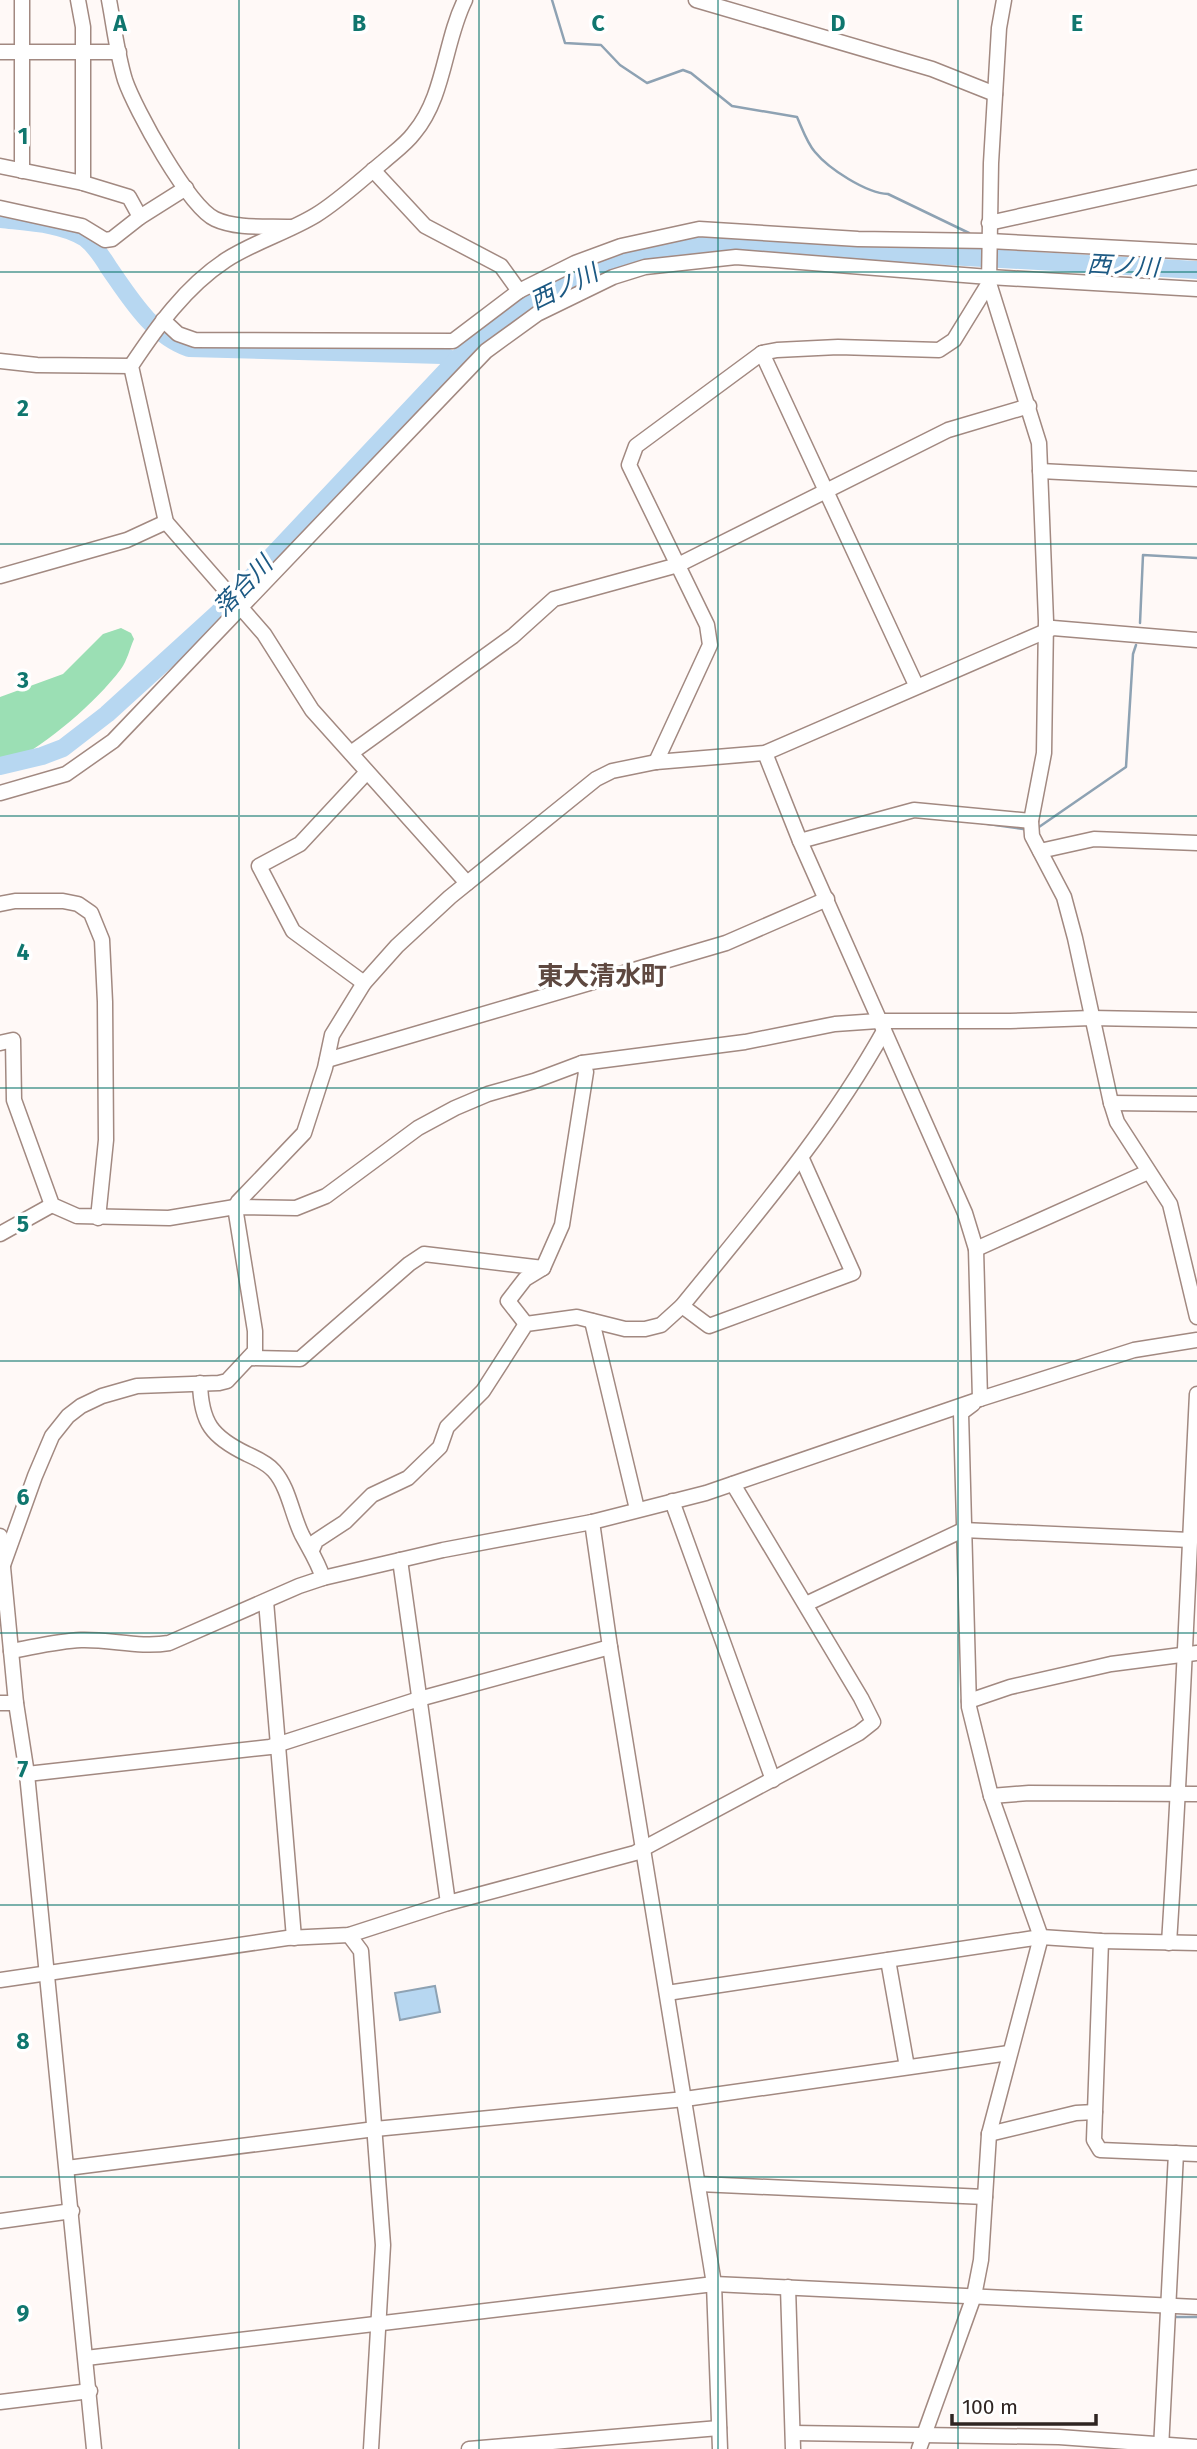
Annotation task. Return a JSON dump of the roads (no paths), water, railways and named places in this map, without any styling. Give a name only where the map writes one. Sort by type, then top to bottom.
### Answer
[{"type":"street","points":[[22,0],[22,171]]},
{"type":"street","points":[[78,0],[83,27],[83,183]]},
{"type":"street","points":[[109,0],[125,79],[138,109],[200,207],[214,219],[234,224],[292,227]]},
{"type":"street","points":[[466,0],[455,23],[434,99],[413,135],[349,191],[316,215],[226,260],[187,292],[131,366],[166,522],[264,634],[312,710],[467,883]]},
{"type":"street","points":[[695,0],[932,69],[995,93]]},
{"type":"street","points":[[1003,0],[995,93],[989,276],[1039,443],[1045,630],[1044,753],[1031,821],[1032,836],[1064,897],[1117,1122],[1170,1204],[1192,1267],[1197,1317]]},
{"type":"street","points":[[0,52],[119,52]]},
{"type":"street","points":[[0,166],[83,183],[129,197],[140,217]]},
{"type":"street","points":[[373,170],[425,226],[501,265],[519,292]]},
{"type":"street","points":[[989,223],[1197,177]]},
{"type":"street","points":[[0,208],[82,226],[105,240],[112,239],[140,217],[186,188]]},
{"type":"street","points":[[159,326],[195,340],[453,341],[519,292],[575,263],[621,246],[699,229],[858,239],[1197,252]]},
{"type":"street","points":[[0,793],[66,774],[113,741],[486,351],[537,314],[613,277],[645,267],[736,257],[1197,289]]},
{"type":"street","points":[[656,762],[710,645],[708,625],[629,465],[636,446],[762,353],[838,347],[939,350],[954,340],[989,276]]},
{"type":"street","points":[[762,353],[916,685]]},
{"type":"street","points":[[0,361],[37,365],[131,366]]},
{"type":"street","points":[[351,753],[513,636],[554,599],[678,565],[948,429],[1029,406]]},
{"type":"street","points":[[1040,471],[1197,479]]},
{"type":"street","points":[[0,576],[127,540],[166,522]]},
{"type":"street","points":[[235,1207],[267,1170],[300,1139],[327,1060],[332,1035],[364,983],[397,946],[467,883],[596,779],[612,771],[656,762],[765,753],[1052,628],[1197,640]]},
{"type":"street","points":[[765,753],[800,841],[965,1213],[976,1249],[980,1399]]},
{"type":"street","points":[[364,983],[293,931],[259,866],[300,844],[367,772]]},
{"type":"street","points":[[800,841],[914,810],[1031,821]]},
{"type":"street","points":[[1040,851],[1094,839],[1197,843]]},
{"type":"street","points":[[327,1060],[726,943],[827,900]]},
{"type":"street","points":[[0,904],[15,901],[63,901],[78,904],[91,912],[102,940],[106,1140],[98,1218]]},
{"type":"street","points":[[0,1043],[13,1040],[14,1100],[52,1205],[77,1216],[169,1218],[235,1207],[296,1208],[310,1205],[334,1191],[418,1128],[455,1108],[488,1094],[534,1082],[582,1063],[698,1049],[835,1024],[881,1026],[1091,1018],[1197,1020]]},
{"type":"street","points":[[312,1550],[316,1541],[345,1521],[372,1495],[408,1478],[440,1447],[447,1427],[483,1391],[526,1324],[577,1317],[625,1329],[645,1329],[661,1325],[682,1306],[802,1158],[856,1082],[881,1026]]},
{"type":"street","points":[[526,1324],[508,1301],[525,1279],[543,1268],[562,1225],[586,1072],[582,1063]]},
{"type":"street","points":[[1111,1103],[1197,1104]]},
{"type":"street","points":[[682,1306],[709,1326],[853,1273],[802,1158]]},
{"type":"street","points":[[976,1249],[1148,1172]]},
{"type":"street","points":[[0,1234],[52,1205]]},
{"type":"street","points":[[2,1568],[52,1436],[68,1416],[81,1406],[122,1390],[159,1384],[227,1381],[255,1351],[255,1331],[235,1207]]},
{"type":"street","points":[[249,1358],[300,1359],[424,1254],[543,1268]]},
{"type":"street","points":[[592,1321],[637,1509]]},
{"type":"street","points":[[11,1651],[78,1640],[169,1643],[323,1578],[592,1522],[672,1501],[733,1484],[980,1399],[1134,1350],[1197,1340]]},
{"type":"street","points":[[200,1384],[201,1405],[211,1430],[275,1471],[323,1578]]},
{"type":"street","points":[[1169,1943],[1190,1654],[1190,1541],[1197,1394]]},
{"type":"street","points":[[921,2443],[974,2296],[981,2260],[989,2134],[1041,1937],[991,1796],[969,1701],[961,1413],[980,1399]]},
{"type":"street","points":[[0,1980],[294,1938],[349,1935],[448,1903],[642,1849],[859,1733],[873,1722],[733,1484]]},
{"type":"street","points":[[672,1501],[773,1780]]},
{"type":"street","points":[[592,1522],[642,1849],[714,2284],[720,2449]]},
{"type":"street","points":[[806,1604],[963,1531],[1190,1541]]},
{"type":"street","points":[[0,1536],[72,2211],[94,2449]]},
{"type":"street","points":[[400,1560],[448,1903]]},
{"type":"street","points":[[266,1601],[294,1938]]},
{"type":"street","points":[[27,1774],[270,1747],[419,1699],[610,1647]]},
{"type":"street","points":[[969,1701],[1010,1688],[1111,1664],[1190,1654]]},
{"type":"street","points":[[0,1703],[16,1703]]},
{"type":"street","points":[[991,1796],[1029,1793],[1197,1794]]},
{"type":"street","points":[[349,1935],[361,1951],[383,2245],[371,2449]]},
{"type":"street","points":[[667,1993],[1041,1937],[1197,1943]]},
{"type":"street","points":[[1101,1941],[1094,2140],[1100,2150],[1197,2154]]},
{"type":"street","points":[[888,1960],[907,2067]]},
{"type":"street","points":[[67,2168],[375,2129],[685,2099],[1009,2053]]},
{"type":"street","points":[[989,2134],[1076,2113],[1095,2112]]},
{"type":"street","points":[[1161,2447],[1176,2153]]},
{"type":"street","points":[[699,2184],[985,2197]]},
{"type":"street","points":[[0,2221],[72,2211]]},
{"type":"street","points":[[86,2358],[714,2284],[1197,2307]]},
{"type":"street","points":[[788,2287],[793,2449]]},
{"type":"street","points":[[0,2402],[90,2391]]},
{"type":"street","points":[[469,2449],[719,2428]]},
{"type":"street","points":[[793,2433],[921,2443],[1059,2437],[1197,2448]]},
{"type":"water","points":[[435,1986],[440,2012],[400,2020],[395,1993]]},
{"type":"waterway","points":[[552,0],[565,43],[601,45],[620,65],[647,83],[683,70],[691,73],[732,106],[797,117],[812,148],[838,172],[859,185],[888,194],[969,233]]},
{"type":"waterway","name":"西ノ川","points":[[0,219],[55,226],[85,238],[153,325],[189,348],[442,355],[454,361]]},
{"type":"waterway","name":"西ノ川","points":[[0,766],[63,748],[107,714],[218,613],[463,353],[504,318],[557,285],[585,273],[614,263],[675,249],[737,244],[1197,270]]},
{"type":"waterway","points":[[1140,623],[1143,555],[1197,558]]},
{"type":"waterway","points":[[1039,827],[1126,767],[1133,654],[1136,645]]},
{"type":"waterway","points":[[981,823],[1023,829]]},
{"type":"waterway","points":[[1176,2317],[1197,2317]]},
{"type":"district","name":"東大清水町","points":[[602,976]]},
{"type":"water label","name":"落合川","points":[[243,586]]}]
